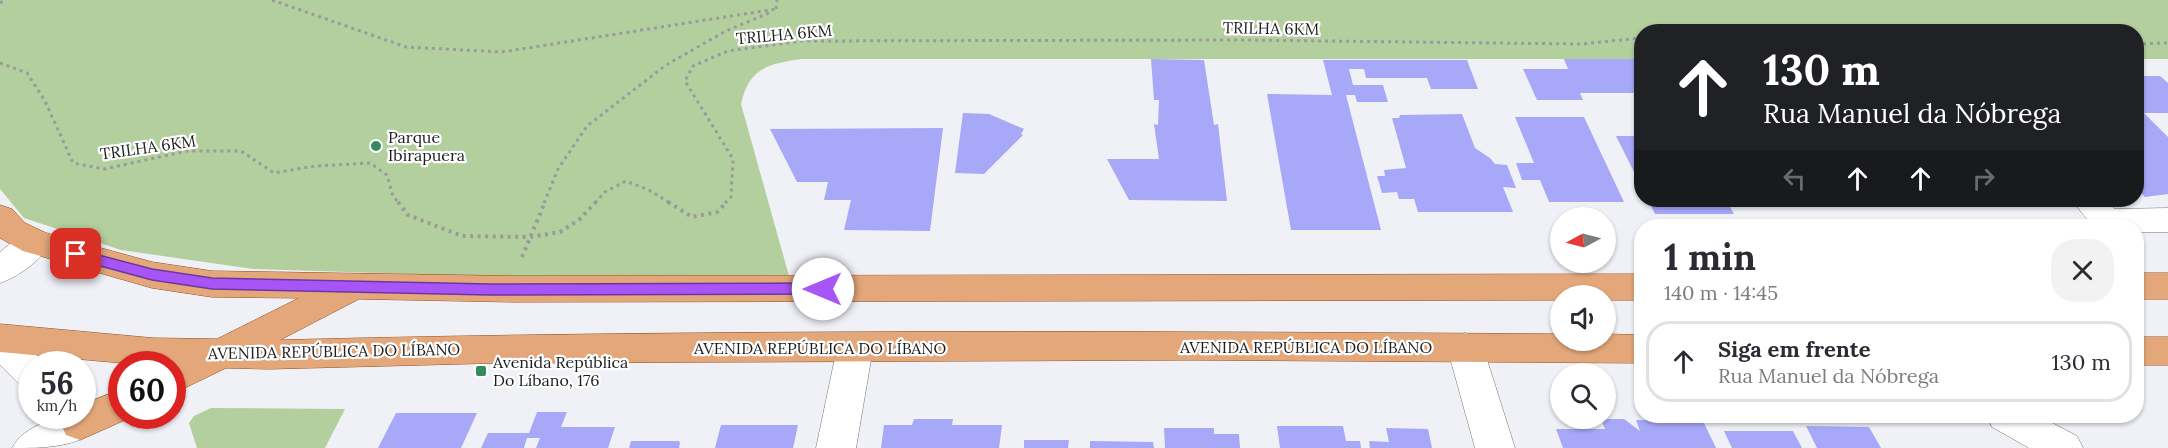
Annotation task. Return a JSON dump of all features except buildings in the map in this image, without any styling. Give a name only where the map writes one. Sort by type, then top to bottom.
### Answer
[{"type":"main road","points":[[0,217],[13,231],[36,242],[111,265],[212,284],[513,289],[1634,287]]},
{"type":"main road","points":[[2144,286],[2168,286]]},
{"type":"main road","points":[[186,372],[351,288]]},
{"type":"main road","name":"AVENIDA REPÚBLICA DO LÍBANO","points":[[0,340],[153,352],[268,355],[511,349],[1466,347],[1634,349]]},
{"type":"main road","points":[[2144,351],[2168,351]]},
{"type":"street","points":[[2100,216],[2168,219]]},
{"type":"street","points":[[0,270],[36,242]]},
{"type":"street","points":[[0,340],[18,359]]},
{"type":"street","points":[[1466,347],[1495,448]]},
{"type":"street","points":[[836,448],[855,348]]},
{"type":"street","points":[[2018,423],[2063,448]]},
{"type":"street","points":[[32,448],[81,429]]},
{"type":"path","points":[[0,3],[4,0]]},
{"type":"path","name":"TRILHA 6KM","points":[[272,0],[406,46],[502,52],[776,9]]},
{"type":"path","points":[[513,289],[515,276],[558,169],[587,126],[666,65],[726,31],[776,9],[777,0]]},
{"type":"path","name":"TRILHA 6KM","points":[[0,63],[27,73],[45,101],[74,164],[104,169],[187,151],[242,151],[274,172],[315,166],[370,163],[387,175],[393,196],[408,216],[462,236],[530,237],[560,232],[580,219],[605,192],[626,181],[649,190],[692,217],[717,212],[731,197],[733,159],[685,81],[693,66],[728,51],[802,41],[1242,40],[1581,44],[1634,39]]},
{"type":"path","points":[[2144,44],[2168,44]]},
{"type":"green space","name":"Parque Ibirapuera","points":[[0,0],[2168,0],[2168,59],[2144,59],[2144,24],[1634,24],[1634,59],[801,59],[779,63],[755,75],[749,82],[741,104],[789,276],[471,276],[253,269],[121,250],[24,218],[0,189]]},
{"type":"green space","points":[[211,408],[345,409],[325,448],[197,448],[189,423],[194,416]]},
{"type":"place","name":"Parque Ibirapuera","points":[[376,146]]},
{"type":"place","name":"Avenida República Do Líbano, 176","points":[[481,371]]},
{"type":"route","points":[[76,254],[111,265],[212,284],[351,288],[823,289]]}]
